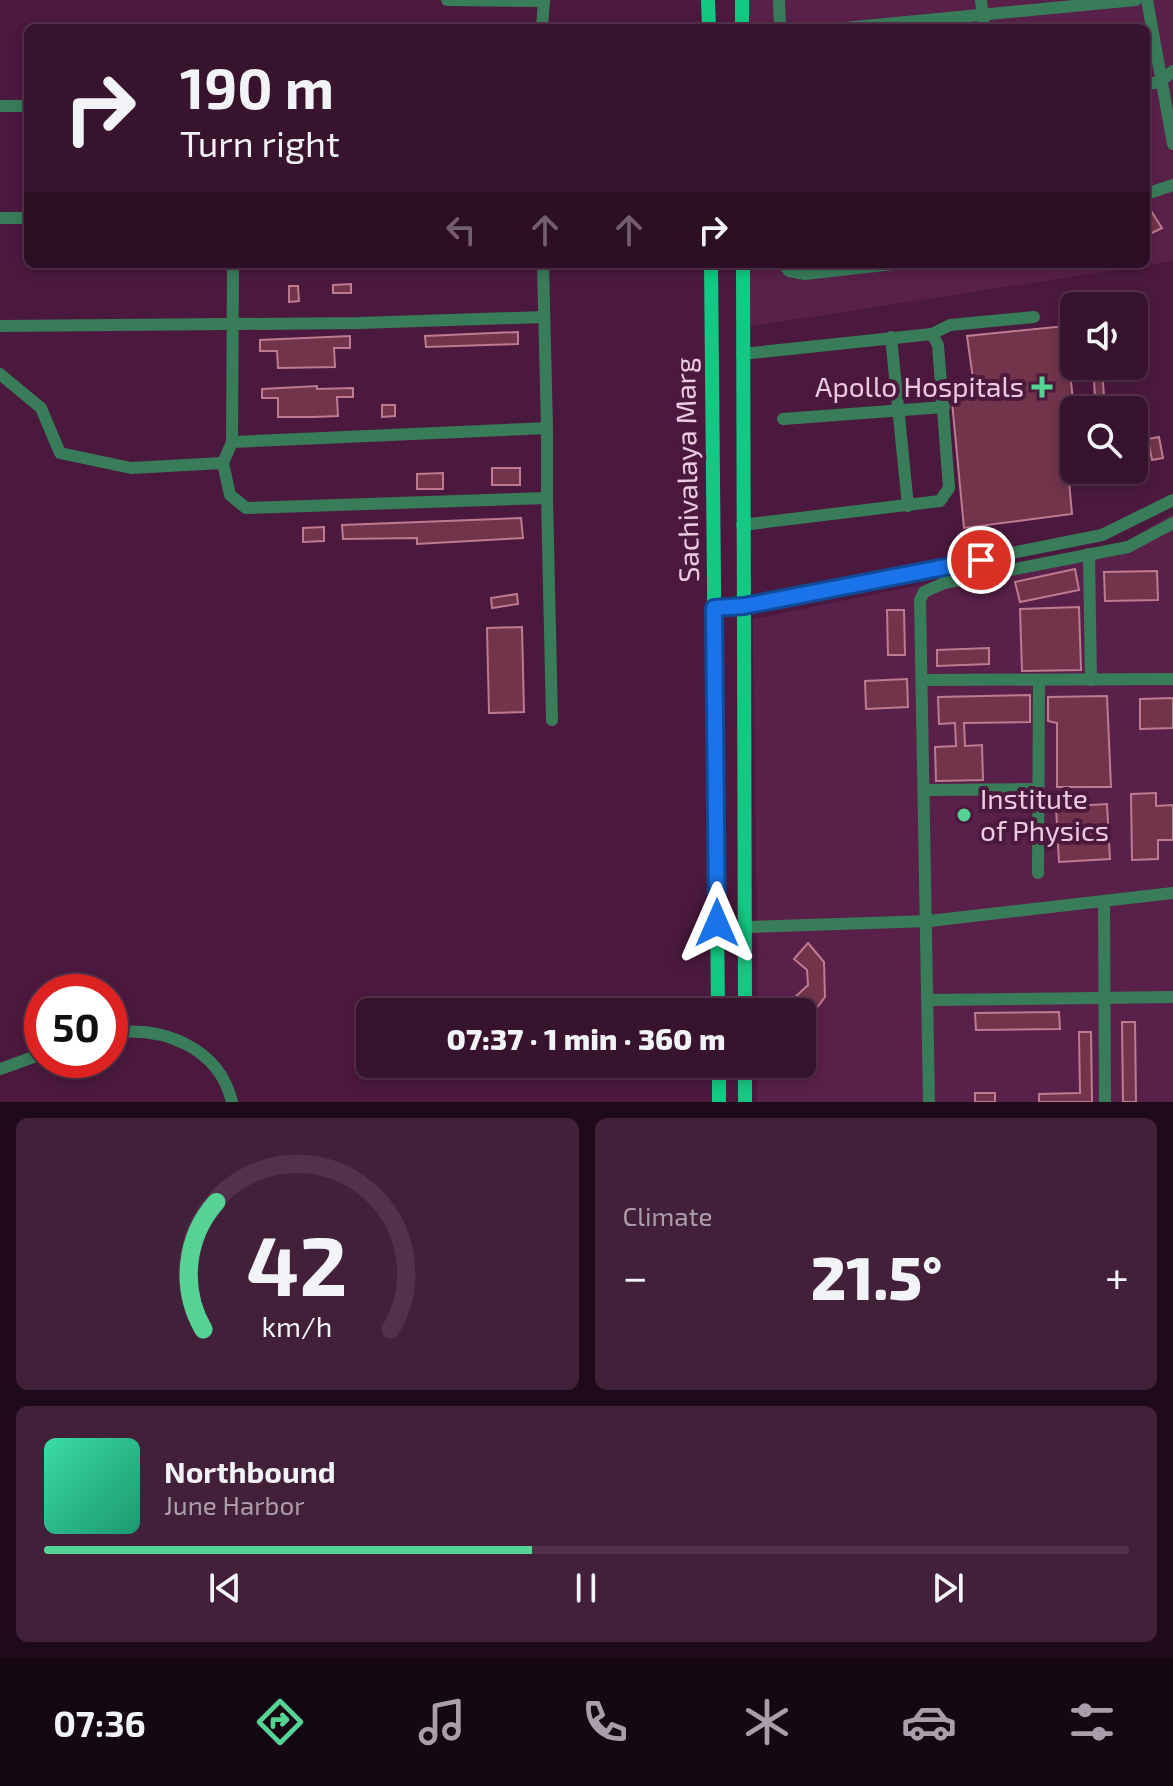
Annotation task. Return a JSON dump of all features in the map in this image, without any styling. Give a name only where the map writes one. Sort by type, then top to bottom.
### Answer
[{"type":"main road","points":[[708,0],[709,24]]},
{"type":"main road","points":[[742,0],[742,24]]},
{"type":"main road","name":"Sachivalaya Marg","points":[[711,268],[718,998]]},
{"type":"main road","points":[[743,268],[745,998]]},
{"type":"main road","points":[[719,1078],[719,1102]]},
{"type":"main road","points":[[745,1078],[745,1102]]},
{"type":"street","points":[[447,0],[544,0],[542,24]]},
{"type":"street","points":[[779,0],[780,24]]},
{"type":"street","points":[[981,0],[983,22]]},
{"type":"street","points":[[937,24],[983,22],[1136,0]]},
{"type":"street","points":[[1147,0],[1173,144]]},
{"type":"street","points":[[1150,83],[1160,82],[1173,71]]},
{"type":"street","points":[[0,106],[24,106]]},
{"type":"street","points":[[1150,193],[1173,185]]},
{"type":"street","points":[[0,218],[24,218]]},
{"type":"street","points":[[233,268],[236,324],[232,442],[223,463],[230,495],[246,508],[547,498]]},
{"type":"street","points":[[543,268],[552,720]]},
{"type":"street","points":[[787,268],[805,274],[858,268]]},
{"type":"street","points":[[0,326],[544,317]]},
{"type":"street","points":[[742,354],[932,334],[950,325],[1034,317]]},
{"type":"street","points":[[742,525],[940,501],[949,488],[938,345],[932,334]]},
{"type":"street","points":[[891,337],[908,506]]},
{"type":"street","points":[[0,374],[41,408],[60,453],[131,468],[223,463]]},
{"type":"street","points":[[783,419],[899,413],[944,407]]},
{"type":"street","points":[[232,442],[547,428]]},
{"type":"street","points":[[714,608],[744,606],[1102,535],[1173,500]]},
{"type":"street","points":[[929,1102],[929,921],[920,600],[924,592],[944,583],[1128,547],[1173,523]]},
{"type":"street","points":[[1089,554],[1091,680]]},
{"type":"street","points":[[924,680],[1173,679]]},
{"type":"street","points":[[1038,873],[1039,680]]},
{"type":"street","points":[[926,790],[1039,789]]},
{"type":"street","points":[[745,927],[929,921],[1173,893]]},
{"type":"street","points":[[1104,901],[1105,1102]]},
{"type":"street","points":[[929,1000],[1173,997]]},
{"type":"street","points":[[128,1034],[162,1035],[186,1043],[226,1079],[232,1102]]},
{"type":"street","points":[[0,1069],[24,1060]]},
{"type":"shaded area","points":[[745,0],[1173,0],[1173,261],[1150,265],[1150,24],[745,24]]},
{"type":"shaded area","points":[[745,268],[1128,268],[745,327]]},
{"type":"shaded area","name":"Institute of Physics","points":[[1173,513],[1173,1102],[757,1102],[758,1078],[816,1078],[816,998],[758,998],[753,619],[1125,543]]},
{"type":"building","points":[[1150,209],[1162,228],[1150,234]]},
{"type":"building","points":[[351,284],[351,293],[333,293],[333,285]]},
{"type":"building","points":[[289,286],[298,286],[299,301],[289,302]]},
{"type":"building","points":[[1060,327],[1060,380],[1071,380],[1072,396],[1060,396],[1060,484],[1069,484],[1072,514],[964,528],[951,391],[974,386],[967,336]]},
{"type":"building","points":[[518,332],[518,344],[426,347],[425,336]]},
{"type":"building","points":[[350,336],[350,348],[334,348],[335,367],[278,368],[277,351],[260,351],[260,340]]},
{"type":"building","points":[[1094,380],[1103,380],[1104,396],[1095,396]]},
{"type":"building","points":[[317,386],[317,389],[353,388],[353,397],[337,397],[338,416],[313,417],[278,417],[278,398],[262,398],[262,389]]},
{"type":"building","points":[[382,405],[395,405],[395,416],[382,417]]},
{"type":"building","points":[[1159,437],[1163,458],[1152,460],[1148,439]]},
{"type":"building","points":[[492,468],[520,468],[520,485],[492,485]]},
{"type":"building","points":[[443,473],[443,489],[417,489],[417,474]]},
{"type":"building","points":[[521,518],[523,538],[417,544],[417,538],[343,539],[342,525]]},
{"type":"building","points":[[324,527],[324,541],[303,542],[303,528]]},
{"type":"building","points":[[1075,569],[1079,590],[1020,602],[1015,582]]},
{"type":"building","points":[[1157,571],[1158,600],[1105,601],[1104,572]]},
{"type":"building","points":[[517,594],[518,604],[492,608],[491,598]]},
{"type":"building","points":[[1079,607],[1081,670],[1022,671],[1020,609]]},
{"type":"building","points":[[887,610],[904,610],[905,655],[888,655]]},
{"type":"building","points":[[522,627],[524,712],[489,713],[487,628]]},
{"type":"building","points":[[989,648],[989,664],[937,666],[937,650]]},
{"type":"building","points":[[907,679],[908,707],[866,709],[865,681]]},
{"type":"building","points":[[1030,695],[1030,722],[964,723],[965,746],[982,745],[983,780],[936,781],[935,747],[956,746],[955,723],[939,724],[938,697]]},
{"type":"building","points":[[1107,696],[1111,787],[1057,787],[1057,723],[1048,721],[1048,697]]},
{"type":"building","points":[[1173,698],[1173,728],[1140,729],[1140,699]]},
{"type":"building","points":[[1156,793],[1156,806],[1173,805],[1173,840],[1158,840],[1158,859],[1132,860],[1131,794]]},
{"type":"building","points":[[1107,804],[1110,859],[1059,862],[1056,807]]},
{"type":"building","points":[[808,943],[824,962],[825,997],[816,1009],[816,998],[794,998],[808,985],[807,970],[794,959]]},
{"type":"building","points":[[1059,1012],[1060,1029],[976,1030],[975,1013]]},
{"type":"building","points":[[1122,1022],[1135,1022],[1136,1102],[1123,1102]]},
{"type":"building","points":[[1079,1032],[1091,1032],[1092,1102],[1039,1102],[1039,1094],[1080,1093]]},
{"type":"building","points":[[975,1093],[995,1093],[995,1102],[975,1102]]},
{"type":"place","name":"Apollo Hospitals","points":[[1042,387]]},
{"type":"place","name":"Institute of Physics","points":[[964,815]]},
{"type":"route","points":[[717,923],[714,608],[744,606],[981,560]]}]
